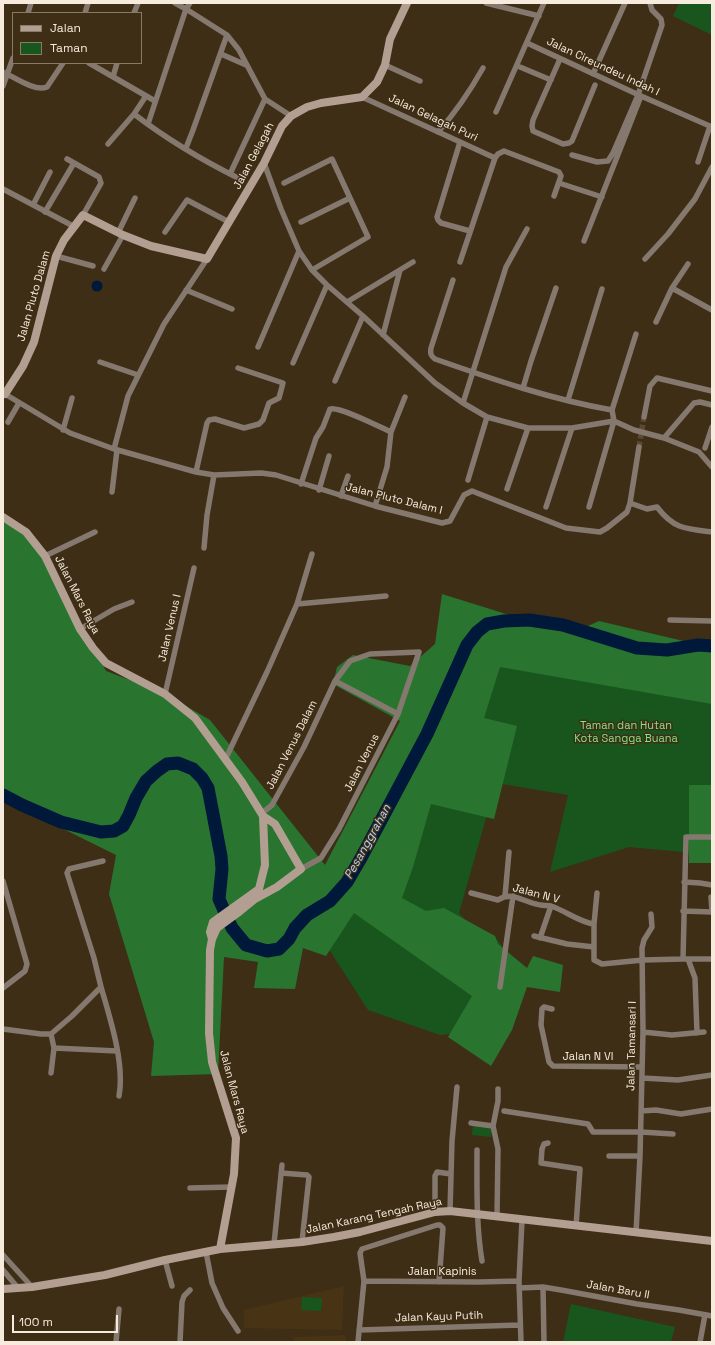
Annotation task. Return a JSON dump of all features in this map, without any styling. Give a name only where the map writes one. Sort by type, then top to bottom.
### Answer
[{"type":"street","points":[[175,3],[227,35],[239,50],[265,99],[291,116]]},
{"type":"street","points":[[148,124],[186,9],[190,3]]},
{"type":"street","points":[[362,97],[377,82],[385,65],[390,39],[407,3]]},
{"type":"street","points":[[486,3],[539,16]]},
{"type":"street","points":[[496,112],[544,3]]},
{"type":"street","points":[[593,74],[625,3]]},
{"type":"street","points":[[584,242],[640,95],[662,25],[661,19],[652,10],[650,3]]},
{"type":"street","points":[[186,148],[227,35]]},
{"type":"street","name":"Jalan Cireundeu Indah I","points":[[527,43],[711,126]]},
{"type":"street","points":[[220,54],[246,65]]},
{"type":"street","points":[[560,59],[533,120],[533,131],[537,134],[563,144],[572,141],[595,85]]},
{"type":"street","points":[[3,86],[5,73],[12,60]]},
{"type":"street","points":[[5,73],[34,87],[44,88],[47,87],[62,64]]},
{"type":"street","points":[[91,64],[155,101]]},
{"type":"street","points":[[113,77],[118,64]]},
{"type":"street","points":[[385,65],[420,81]]},
{"type":"street","points":[[520,67],[551,80]]},
{"type":"street","points":[[438,132],[465,99],[483,68]]},
{"type":"street","points":[[572,155],[597,162],[608,161],[640,95]]},
{"type":"street","points":[[108,144],[134,114],[146,96]]},
{"type":"street","name":"Jalan Gelagah","points":[[207,259],[264,163],[282,126],[291,116],[306,107],[320,103],[362,97]]},
{"type":"street","name":"Jalan Gelagah Puri","points":[[362,97],[495,158]]},
{"type":"street","points":[[230,174],[265,99]]},
{"type":"street","points":[[134,114],[186,148],[238,178]]},
{"type":"street","points":[[698,162],[711,126]]},
{"type":"street","points":[[460,142],[436,217],[441,223],[470,231]]},
{"type":"street","points":[[460,262],[495,158],[498,154],[504,152],[559,172],[561,176],[554,196]]},
{"type":"street","points":[[67,159],[98,177],[101,182],[83,215],[121,234],[151,246],[207,259],[164,324],[128,396],[116,450],[112,492]]},
{"type":"street","points":[[284,183],[332,159],[368,237],[312,270]]},
{"type":"street","points":[[45,212],[74,162]]},
{"type":"street","points":[[264,163],[299,251],[312,270],[434,383],[464,400],[487,417],[528,428],[572,428],[614,421],[634,430],[664,438],[698,452],[712,467]]},
{"type":"street","points":[[645,259],[668,234],[695,199],[712,167]]},
{"type":"street","points":[[32,205],[50,172]]},
{"type":"street","points":[[559,183],[602,197]]},
{"type":"street","points":[[3,189],[73,226]]},
{"type":"street","points":[[104,269],[121,234],[135,198]]},
{"type":"street","points":[[301,222],[350,198]]},
{"type":"street","points":[[166,232],[187,200],[229,222]]},
{"type":"street","name":"Jalan Pluto Dalam","points":[[4,394],[23,366],[34,342],[56,256],[73,226],[83,215]]},
{"type":"street","points":[[464,400],[506,267],[527,229]]},
{"type":"street","points":[[258,347],[299,251]]},
{"type":"street","points":[[56,256],[92,266]]},
{"type":"street","points":[[347,302],[413,262]]},
{"type":"street","points":[[656,322],[672,288],[688,264]]},
{"type":"street","points":[[383,335],[400,270]]},
{"type":"street","points":[[453,280],[430,353],[435,359],[472,375],[582,404],[612,410]]},
{"type":"street","points":[[293,363],[327,285]]},
{"type":"street","points":[[523,388],[556,288]]},
{"type":"street","points":[[672,288],[712,310]]},
{"type":"street","points":[[568,400],[602,289]]},
{"type":"street","points":[[186,290],[232,309]]},
{"type":"street","points":[[335,381],[363,316]]},
{"type":"street","points":[[589,508],[614,421],[612,410],[636,334]]},
{"type":"street","points":[[100,362],[138,374]]},
{"type":"street","points":[[196,472],[207,423],[209,420],[215,419],[244,428],[259,424],[263,420],[269,403],[279,398],[283,384],[238,368]]},
{"type":"street","points":[[644,417],[650,386],[657,378],[712,391]]},
{"type":"street","name":"Jalan Pluto Dalam I","points":[[4,394],[63,430],[116,450],[196,472],[214,475],[261,473],[276,475],[319,490],[442,523],[450,520],[464,495],[472,491],[566,528],[600,532],[627,512],[630,503],[639,447]]},
{"type":"street","points":[[375,506],[387,467],[391,432],[405,397]]},
{"type":"street","points":[[63,430],[72,398]]},
{"type":"street","points":[[664,438],[694,403],[700,402],[712,405]]},
{"type":"street","points":[[8,422],[18,403]]},
{"type":"street","points":[[301,484],[316,438],[323,428],[330,409],[333,408],[350,413],[391,432]]},
{"type":"street","points":[[468,480],[487,417]]},
{"type":"street","points":[[705,448],[712,427]]},
{"type":"street","points":[[508,489],[528,428]]},
{"type":"street","points":[[546,507],[572,428]]},
{"type":"street","points":[[319,490],[329,456]]},
{"type":"street","points":[[204,548],[207,515],[214,475]]},
{"type":"street","points":[[341,496],[348,476]]},
{"type":"street","points":[[630,503],[647,509],[657,508],[665,518],[684,529],[712,532]]},
{"type":"street","name":"Jalan Mars Raya","points":[[3,517],[26,532],[45,556],[80,629],[93,648],[106,663],[165,694],[195,718],[242,782],[262,815],[275,824],[301,869],[277,887],[237,910],[215,925],[212,939],[210,950],[209,1034],[212,1062],[236,1138],[234,1174],[221,1245]]},
{"type":"street","points":[[45,556],[95,532]]},
{"type":"street","points":[[225,760],[267,672],[297,604],[312,554]]},
{"type":"street","name":"Jalan Venus I","points":[[165,694],[194,568]]},
{"type":"street","points":[[297,604],[386,596]]},
{"type":"street","points":[[80,629],[114,609],[132,602]]},
{"type":"street","points":[[670,620],[712,621]]},
{"type":"street","name":"Jalan Venus Dalam","points":[[262,815],[272,805],[304,747],[335,681],[350,661],[370,654],[419,652]]},
{"type":"street","name":"Jalan Venus","points":[[301,869],[320,858],[339,829],[398,714],[419,652]]},
{"type":"street","points":[[335,681],[398,714]]},
{"type":"street","name":"Jalan Mars Raya","points":[[237,910],[258,889],[265,870],[262,815]]},
{"type":"street","points":[[698,1033],[695,978],[685,959],[683,911],[686,837],[712,837]]},
{"type":"street","points":[[505,896],[509,852]]},
{"type":"street","points":[[103,861],[69,869],[67,873],[94,958],[113,1029],[120,1070],[119,1096]]},
{"type":"street","points":[[3,881],[27,964],[25,971],[3,988]]},
{"type":"street","points":[[684,882],[712,885]]},
{"type":"street","name":"Jalan N V","points":[[470,893],[498,900],[505,896],[513,896],[537,905],[551,906],[587,923],[594,924]]},
{"type":"street","points":[[598,893],[594,924],[594,960],[602,964],[643,960],[712,959]]},
{"type":"street","points":[[500,987],[513,896]]},
{"type":"street","points":[[683,911],[712,912],[711,897]]},
{"type":"street","points":[[551,906],[537,937],[567,944],[594,947]]},
{"type":"street","name":"Jalan Tamansari I","points":[[636,1233],[641,1132],[643,1032],[642,948],[644,940],[652,927],[651,914]]},
{"type":"street","points":[[3,1029],[52,1034],[101,987]]},
{"type":"street","name":"Jalan N VI","points":[[552,1009],[544,1007],[542,1009],[541,1025],[548,1062],[553,1066],[642,1067]]},
{"type":"street","points":[[643,1032],[672,1035],[704,1032]]},
{"type":"street","points":[[51,1073],[54,1048],[52,1034]]},
{"type":"street","points":[[54,1048],[117,1051]]},
{"type":"street","points":[[642,1078],[678,1080],[712,1075]]},
{"type":"street","points":[[450,1211],[452,1141],[458,1087]]},
{"type":"street","points":[[497,1216],[498,1149],[493,1126],[498,1089]]},
{"type":"street","points":[[641,1111],[656,1110],[681,1114],[712,1109]]},
{"type":"street","points":[[504,1111],[588,1124],[593,1132],[673,1134]]},
{"type":"street","points":[[471,1123],[493,1126]]},
{"type":"street","points":[[548,1143],[544,1144],[542,1149],[541,1163],[580,1169],[576,1226]]},
{"type":"street","points":[[477,1150],[478,1239],[482,1261]]},
{"type":"street","points":[[608,1156],[640,1156]]},
{"type":"street","points":[[274,1244],[282,1165]]},
{"type":"street","points":[[435,1212],[435,1176],[437,1172],[451,1174]]},
{"type":"street","points":[[281,1173],[307,1175],[309,1177],[302,1242]]},
{"type":"street","points":[[190,1188],[232,1187]]},
{"type":"street","name":"Jalan Karang Tengah Raya","points":[[3,1289],[32,1287],[105,1275],[165,1260],[206,1252],[221,1245],[237,1248],[302,1242],[360,1232],[435,1212],[450,1211],[712,1241]]},
{"type":"street","points":[[520,1342],[519,1281],[522,1220]]},
{"type":"street","points":[[358,1342],[364,1282],[364,1272],[360,1253],[362,1249],[440,1225],[443,1228],[440,1282]]},
{"type":"street","points":[[206,1252],[214,1288],[223,1308],[238,1331]]},
{"type":"street","points":[[3,1255],[32,1287]]},
{"type":"street","points":[[165,1260],[172,1286]]},
{"type":"street","points":[[3,1270],[18,1288]]},
{"type":"street","name":"Jalan Kapinis","points":[[364,1282],[519,1281]]},
{"type":"street","points":[[543,1287],[544,1342]]},
{"type":"street","name":"Jalan Baru II","points":[[519,1288],[543,1287],[712,1316]]},
{"type":"street","points":[[180,1342],[182,1302],[184,1296],[190,1290]]},
{"type":"street","points":[[116,1342],[119,1309]]},
{"type":"street","points":[[700,1342],[705,1315]]},
{"type":"street","name":"Jalan Kayu Putih","points":[[359,1330],[520,1325]]},
{"type":"shaded area","points":[[344,1286],[342,1330],[244,1328],[244,1310]]},
{"type":"shaded area","points":[[346,1335],[346,1342],[294,1342],[294,1337]]},
{"type":"green space","points":[[679,3],[712,3],[712,35],[673,16]]},
{"type":"green space","points":[[3,520],[7,521],[38,547],[106,671],[164,693],[210,720],[325,865],[400,721],[333,684],[337,667],[353,655],[410,666],[435,644],[442,594],[570,634],[599,621],[696,644],[712,652],[712,704],[500,667],[484,718],[517,726],[494,819],[431,804],[413,867],[402,898],[426,911],[444,908],[495,936],[498,944],[527,968],[533,956],[563,965],[560,992],[527,987],[512,1030],[491,1066],[448,1037],[472,996],[354,913],[326,956],[303,948],[295,989],[254,988],[258,962],[224,957],[218,1074],[151,1076],[154,1042],[109,894],[116,855],[3,799]]},
{"type":"green space","name":"Taman dan Hutan Kota Sangga Buana","points":[[529,620],[563,625],[583,631],[686,646],[712,646],[712,858],[684,852],[629,847],[550,872],[568,795],[496,783],[459,913],[465,920],[495,937],[512,959],[523,964],[507,1028],[440,1035],[368,1010],[307,915],[504,621]]},
{"type":"green space","points":[[689,785],[712,785],[712,863],[689,863]]},
{"type":"green space","points":[[473,1124],[492,1126],[491,1137],[472,1135]]},
{"type":"green space","points":[[302,1297],[322,1298],[321,1311],[301,1310]]},
{"type":"green space","points":[[571,1304],[675,1327],[671,1342],[563,1342]]},
{"type":"water","points":[[97,280],[101,282],[103,286],[101,290],[97,292],[93,290],[91,286],[93,282]]},
{"type":"waterway","name":"Pesanggrahan","points":[[3,795],[61,822],[101,832],[114,831],[123,826],[146,781],[157,771],[167,764],[178,763],[193,769],[202,778],[208,788],[221,856],[222,869],[219,899],[232,928],[246,945],[267,951],[279,949],[289,939],[295,928],[307,915],[330,901],[347,882],[427,734],[467,645],[477,632],[487,624],[504,621],[529,620],[563,625],[637,648],[667,650],[698,645],[712,646]]},
{"type":"tunnel","points":[[639,447],[644,417]]}]
